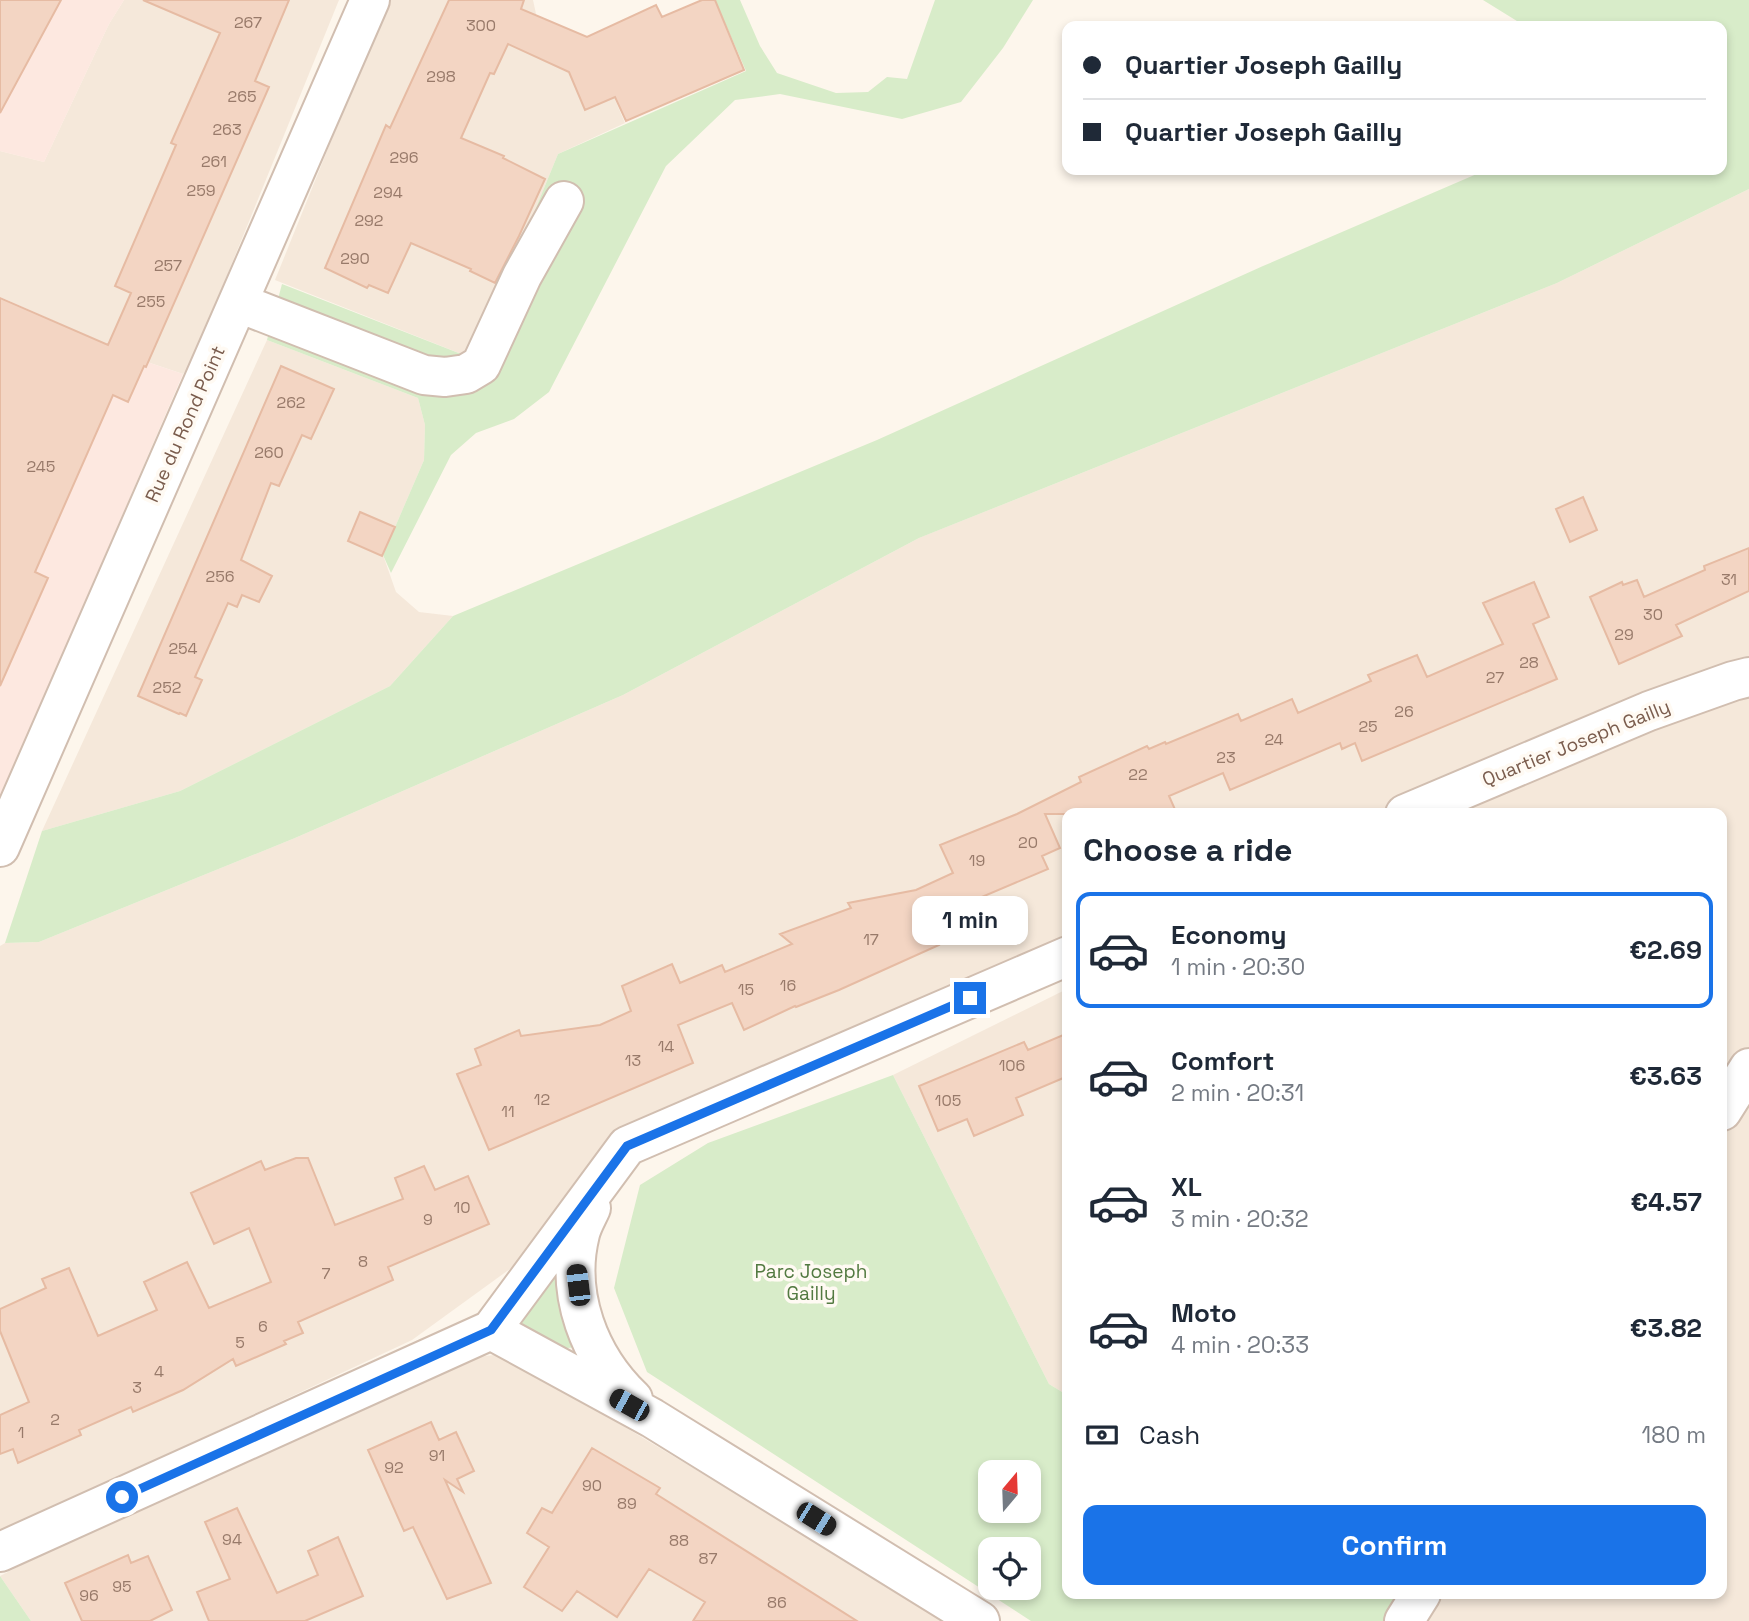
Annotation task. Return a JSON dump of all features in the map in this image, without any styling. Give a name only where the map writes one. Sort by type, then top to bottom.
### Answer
[{"type":"street","name":"Rue du Rond Point","points":[[0,847],[370,0]]},
{"type":"street","points":[[239,303],[424,375],[445,377],[466,374],[481,365],[522,276],[564,201]]},
{"type":"street","name":"Quartier Joseph Gailly","points":[[1419,808],[1649,711],[1744,681]]},
{"type":"street","points":[[0,1552],[491,1330],[627,1146],[1062,959]]},
{"type":"street","points":[[1727,1103],[1749,1068]]},
{"type":"street","points":[[604,1178],[580,1234],[576,1270],[584,1329],[601,1362],[626,1393],[652,1418]]},
{"type":"street","points":[[491,1330],[652,1418],[980,1621]]},
{"type":"street","points":[[1404,1621],[1417,1599]]},
{"type":"shaded area","points":[[0,0],[124,0],[109,24],[44,162],[0,151]]},
{"type":"shaded area","points":[[124,0],[339,0],[191,364],[183,374],[147,362],[0,297],[0,151],[44,162],[109,24]]},
{"type":"shaded area","points":[[388,0],[533,0],[538,23],[592,46],[625,123],[558,154],[474,359],[275,280]]},
{"type":"shaded area","points":[[1749,189],[1749,1621],[1404,1621],[1412,1608],[1398,1599],[1727,1599],[1727,808],[1062,808],[1062,951],[615,1163],[514,1266],[412,1340],[0,1533],[0,946],[5,943],[39,942],[295,838],[623,695],[919,538],[1557,283]]},
{"type":"shaded area","points":[[0,297],[147,362],[183,374],[0,799]]},
{"type":"shaded area","points":[[267,340],[418,398],[425,425],[424,460],[383,555],[396,592],[419,612],[453,616],[390,686],[180,791],[42,831]]},
{"type":"shaded area","points":[[1062,991],[1062,1392],[1049,1384],[893,1075]]},
{"type":"shaded area","points":[[503,1354],[948,1621],[31,1621],[0,1576],[416,1364]]},
{"type":"green space","points":[[715,0],[740,0],[760,46],[777,73],[836,93],[868,92],[887,77],[907,79],[935,0],[1033,0],[1003,48],[961,102],[902,119],[780,94],[735,100],[666,166],[549,392],[514,419],[476,433],[451,455],[391,573],[383,555],[424,460],[425,425],[418,398],[267,340],[282,284],[474,359],[558,154],[746,71]]},
{"type":"green space","points":[[1483,0],[1749,0],[1749,189],[1557,283],[919,538],[623,695],[295,838],[39,942],[5,943],[42,831],[180,791],[390,686],[453,616],[877,440],[1263,266],[1474,175],[1727,175],[1727,21],[1517,21]]},
{"type":"green space","name":"Parc Joseph Gailly","points":[[893,1075],[1049,1384],[1062,1392],[1062,1599],[1398,1599],[1412,1608],[1404,1621],[1031,1621],[999,1600],[1041,1600],[1041,1537],[978,1537],[978,1587],[647,1372],[614,1288],[640,1185],[708,1143]]},
{"type":"green space","points":[[567,1244],[577,1347],[558,1349],[521,1325],[547,1261]]},
{"type":"green space","points":[[0,1576],[31,1621],[0,1621]]},
{"type":"building","points":[[0,0],[61,0],[0,113]]},
{"type":"building","points":[[143,0],[289,0],[255,81],[269,87],[146,367],[144,366],[128,402],[113,395],[35,572],[48,578],[0,686],[0,298],[108,345],[131,293],[115,286],[176,145],[171,143],[220,33]]},
{"type":"building","points":[[449,0],[524,0],[521,9],[587,37],[656,5],[662,17],[702,0],[715,0],[744,70],[626,121],[615,97],[585,110],[569,72],[508,44],[494,74],[490,73],[461,138],[504,156],[503,158],[545,179],[495,283],[470,271],[471,269],[411,243],[388,293],[369,285],[367,288],[325,268],[386,125],[390,128]]},
{"type":"building","points":[[281,366],[334,389],[311,439],[302,435],[279,486],[271,483],[241,560],[272,576],[259,602],[242,595],[237,607],[228,603],[195,677],[202,680],[186,716],[138,696]]},
{"type":"building","points":[[1583,497],[1597,530],[1570,542],[1556,509]]},
{"type":"building","points":[[360,512],[395,527],[382,556],[348,541]]},
{"type":"building","points":[[1749,548],[1749,591],[1676,625],[1682,636],[1619,664],[1590,597],[1622,582],[1623,585],[1637,580],[1644,597],[1705,570],[1704,566]]},
{"type":"building","points":[[1534,582],[1549,617],[1533,624],[1557,679],[1362,761],[1355,743],[1342,749],[1340,743],[1230,790],[1223,773],[1169,796],[1174,808],[1062,808],[1062,814],[1045,814],[1060,848],[1042,856],[1048,869],[944,913],[947,919],[932,929],[939,945],[744,1030],[732,1003],[678,1025],[693,1063],[489,1150],[457,1074],[481,1065],[475,1049],[519,1030],[521,1036],[600,1025],[631,1011],[622,986],[672,964],[680,983],[722,965],[725,972],[792,944],[780,934],[851,908],[848,903],[916,890],[953,873],[940,845],[1017,814],[1081,782],[1079,777],[1147,746],[1149,749],[1165,742],[1166,744],[1238,714],[1241,721],[1292,699],[1298,713],[1371,681],[1368,675],[1417,655],[1427,677],[1503,644],[1483,603]]},
{"type":"building","points":[[1062,1036],[1062,1079],[1016,1098],[1023,1115],[974,1136],[967,1119],[938,1131],[919,1086],[1024,1042],[1028,1050]]},
{"type":"building","points":[[296,1158],[308,1158],[335,1225],[403,1199],[395,1178],[424,1166],[435,1190],[468,1176],[489,1224],[388,1267],[393,1280],[298,1322],[303,1333],[284,1341],[286,1344],[236,1366],[233,1359],[183,1390],[133,1412],[131,1407],[79,1430],[81,1435],[18,1463],[13,1449],[0,1454],[0,1415],[29,1402],[0,1331],[0,1309],[46,1288],[42,1279],[69,1268],[98,1336],[157,1310],[144,1282],[187,1262],[209,1308],[271,1282],[249,1228],[214,1244],[191,1193],[261,1161],[265,1170]]},
{"type":"building","points":[[431,1422],[439,1440],[456,1432],[474,1471],[457,1479],[463,1492],[445,1480],[491,1583],[447,1599],[413,1527],[404,1531],[368,1450]]},
{"type":"building","points":[[592,1448],[660,1488],[656,1494],[857,1621],[693,1621],[705,1602],[649,1569],[617,1617],[577,1591],[562,1611],[524,1587],[549,1547],[527,1533],[542,1508],[552,1513]]},
{"type":"building","points":[[237,1508],[277,1593],[318,1575],[308,1551],[338,1537],[363,1596],[305,1621],[209,1621],[197,1592],[230,1579],[205,1522]]},
{"type":"building","points":[[128,1555],[131,1563],[148,1556],[172,1610],[150,1621],[82,1621],[65,1583]]},
{"type":"route","points":[[122,1497],[491,1330],[627,1146],[970,998]]}]
